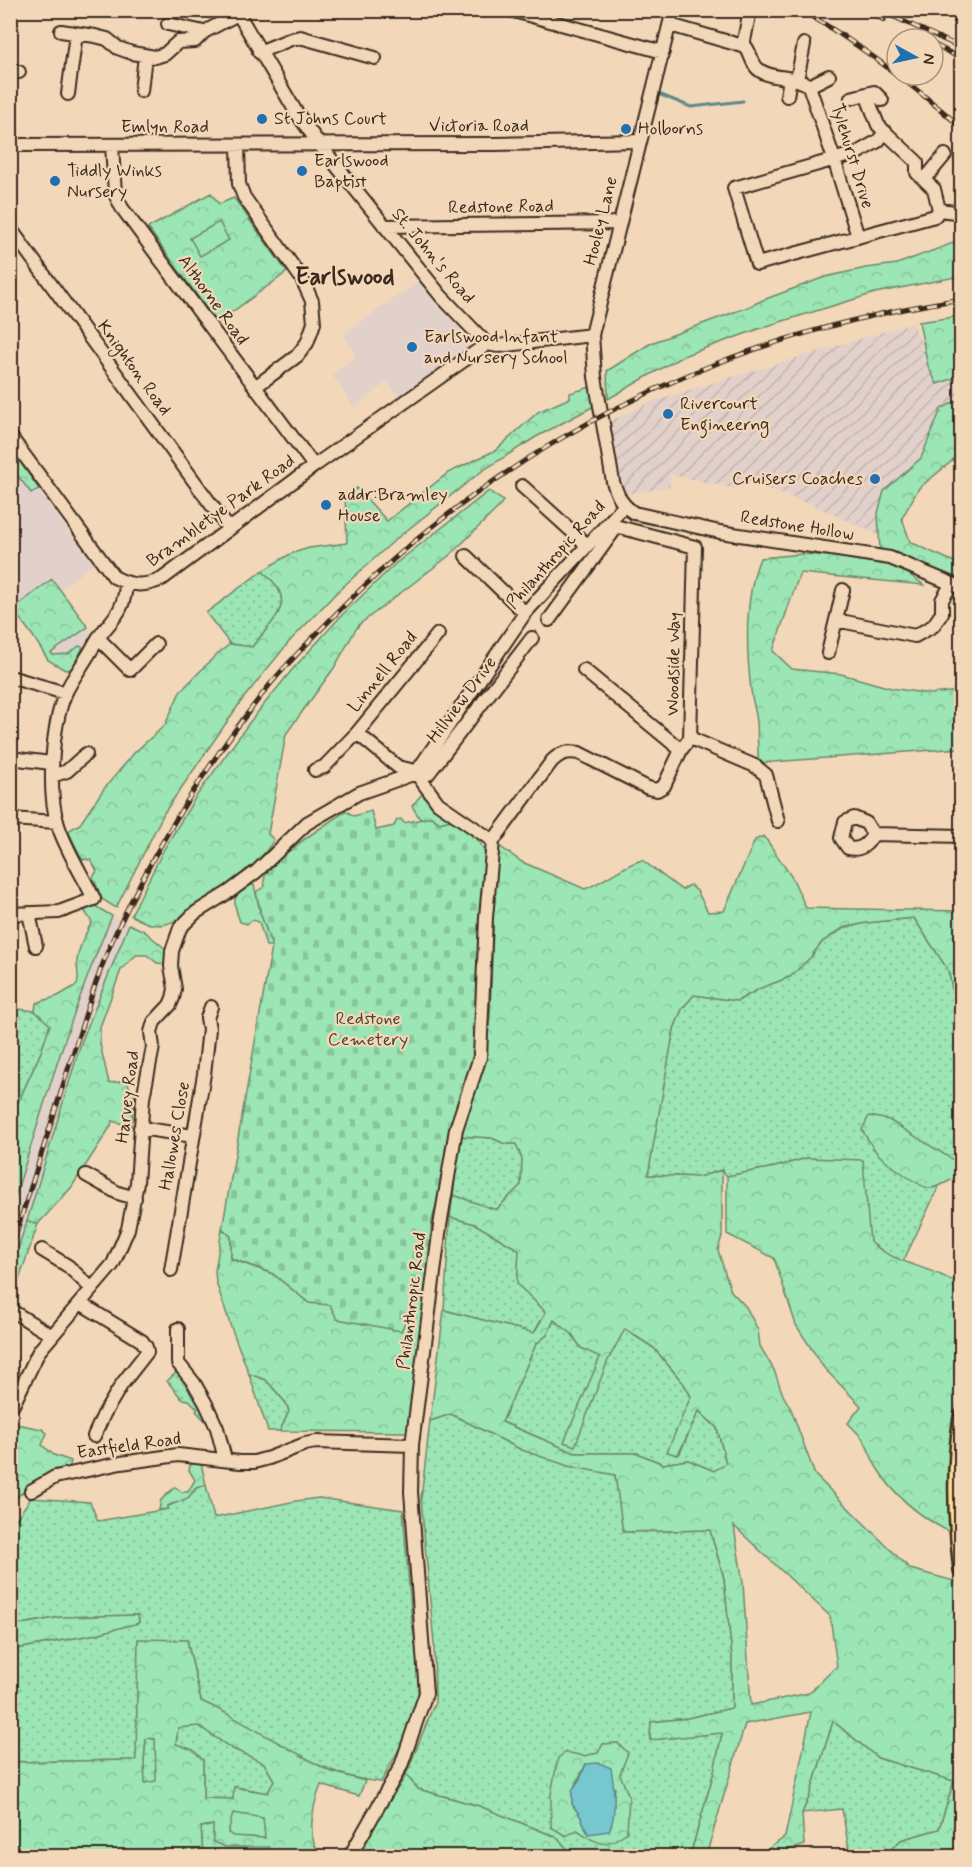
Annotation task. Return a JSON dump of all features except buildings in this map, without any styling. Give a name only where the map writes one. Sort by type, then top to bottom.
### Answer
[{"type":"main road","points":[[962,1417],[958,1450],[957,1508],[962,1570]]},
{"type":"street","points":[[510,10],[663,52]]},
{"type":"street","name":"Hooley Lane","points":[[606,443],[595,377],[592,335],[673,10]]},
{"type":"street","points":[[670,25],[743,46],[750,10]]},
{"type":"street","points":[[61,32],[107,39],[118,48],[155,57],[165,54],[178,42],[195,41],[204,32],[237,13]]},
{"type":"street","name":"St. John's Road","points":[[237,13],[259,52],[319,144],[441,296],[487,344]]},
{"type":"street","points":[[168,24],[204,32]]},
{"type":"street","points":[[68,93],[76,34]]},
{"type":"street","points":[[259,52],[300,37],[375,58]]},
{"type":"street","points":[[787,96],[804,44]]},
{"type":"street","name":"Tylehurst Drive","points":[[743,46],[749,51],[757,68],[809,86],[858,237]]},
{"type":"street","points":[[141,91],[145,56]]},
{"type":"street","name":"Tylehurst Drive","points":[[809,86],[829,76]]},
{"type":"street","points":[[851,98],[874,92],[882,100]]},
{"type":"street","points":[[866,94],[878,125],[917,162],[917,172],[934,189],[939,210],[935,216],[757,264],[734,188],[857,153],[870,146],[885,132]]},
{"type":"street","name":"Victoria Road","points":[[319,144],[639,141]]},
{"type":"street","name":"Emlyn Road","points":[[10,145],[319,144]]},
{"type":"street","name":"Althorne Road","points":[[112,145],[112,176],[115,194],[122,207],[314,466]]},
{"type":"street","points":[[238,145],[239,184],[244,197],[302,279],[312,301],[314,323],[307,343],[297,356],[255,387]]},
{"type":"street","points":[[925,179],[945,155]]},
{"type":"street","points":[[939,210],[955,212],[962,210]]},
{"type":"street","name":"Redstone Road","points":[[384,226],[620,223]]},
{"type":"street","name":"Knighton Road","points":[[10,228],[229,529]]},
{"type":"street","points":[[487,344],[498,346],[592,335]]},
{"type":"street","name":"Brambletye Park Road","points":[[126,584],[142,586],[162,579],[314,466],[487,344]]},
{"type":"street","points":[[10,436],[105,567],[114,577],[126,584],[122,609],[98,638],[65,693],[52,770],[57,822],[94,898],[59,912],[10,914]]},
{"type":"street","name":"Philanthropic Road","points":[[416,772],[525,614],[587,545],[613,524],[624,506],[618,497],[606,443]]},
{"type":"street","points":[[522,486],[587,545]]},
{"type":"street","name":"Redstone Hollow","points":[[624,506],[634,513],[712,530],[890,558],[956,586]]},
{"type":"street","points":[[549,620],[613,532],[613,524]]},
{"type":"street","name":"Woodside Way","points":[[613,524],[695,547],[690,738],[755,766],[766,775],[778,821]]},
{"type":"street","points":[[466,556],[525,614]]},
{"type":"street","points":[[836,620],[915,636],[933,626],[942,613],[942,600],[956,586]]},
{"type":"street","points":[[828,653],[843,590]]},
{"type":"street","name":"Linnell Road","points":[[315,770],[324,766],[357,733],[438,634]]},
{"type":"street","points":[[98,638],[130,670],[156,644]]},
{"type":"street","name":"Hillview Drive","points":[[416,772],[428,774],[532,638]]},
{"type":"street","points":[[584,670],[681,750]]},
{"type":"street","points":[[10,677],[65,693]]},
{"type":"street","name":"Linnell Road","points":[[357,733],[398,767],[416,772]]},
{"type":"street","points":[[416,772],[438,803],[493,841],[559,754],[569,752],[585,755],[653,790],[664,786],[681,750],[690,738]]},
{"type":"street","points":[[10,758],[52,770],[67,771],[86,754]]},
{"type":"street","name":"Harvey Road","points":[[13,1405],[39,1351],[113,1264],[128,1229],[135,1198],[143,1098],[152,1061],[152,1032],[154,1022],[170,1005],[175,989],[171,966],[172,951],[180,928],[195,913],[256,872],[307,823],[358,793],[416,772]]},
{"type":"street","points":[[10,819],[57,822]]},
{"type":"street","points":[[873,834],[962,836]]},
{"type":"street","name":"Philanthropic Road","points":[[350,1857],[400,1766],[426,1693],[411,1492],[412,1445],[440,1226],[456,1129],[480,1057],[486,916],[493,841]]},
{"type":"street","points":[[29,913],[36,945]]},
{"type":"street","name":"Hallowes Close","points":[[171,1270],[204,1074],[209,1029],[207,1018],[211,1007]]},
{"type":"street","points":[[140,1128],[193,1136]]},
{"type":"street","points":[[86,1175],[118,1194],[135,1198]]},
{"type":"street","points":[[42,1250],[68,1266],[92,1289]]},
{"type":"street","points":[[80,1303],[142,1341],[147,1352],[122,1384],[94,1436]]},
{"type":"street","points":[[12,1311],[51,1335]]},
{"type":"street","points":[[178,1329],[178,1363],[194,1383],[206,1404],[220,1437],[225,1459]]},
{"type":"street","name":"Eastfield Road","points":[[31,1491],[55,1477],[132,1461],[177,1455],[254,1462],[316,1442],[412,1445]]},
{"type":"shaded area","name":"Earlswood Infant and Nursery School","points":[[420,280],[473,344],[472,350],[402,400],[387,382],[354,408],[332,375],[356,356],[343,334]]},
{"type":"shaded area","points":[[913,323],[939,384],[961,377],[961,396],[940,408],[920,472],[878,535],[815,506],[748,482],[734,489],[670,474],[669,487],[626,494],[615,466],[610,421],[653,401]]},
{"type":"shaded area","points":[[10,449],[93,564],[60,589],[92,633],[83,647],[79,646],[68,654],[53,655],[11,596]]},
{"type":"shaded area","points":[[112,916],[129,924],[81,1043],[11,1269],[11,1210],[58,1062]]},
{"type":"green space","points":[[211,193],[219,204],[234,198],[287,272],[217,323],[148,228]]},
{"type":"green space","points":[[219,222],[229,240],[200,256],[190,238]]},
{"type":"green space","points":[[961,240],[961,276],[875,293],[770,325],[683,356],[608,399],[607,371],[651,343],[825,277],[897,264]]},
{"type":"green space","points":[[961,316],[961,376],[937,384],[928,366],[919,322]]},
{"type":"green space","points":[[591,387],[596,405],[536,437],[482,471],[396,539],[337,592],[289,642],[242,700],[164,813],[116,908],[102,899],[93,877],[97,871],[91,860],[82,859],[68,831],[80,824],[103,790],[135,752],[165,725],[180,692],[215,656],[230,644],[252,647],[269,627],[282,601],[280,591],[262,571],[290,554],[309,548],[347,543],[345,495],[357,488],[387,521],[448,473],[496,450],[538,412],[570,398],[570,393]]},
{"type":"green space","points":[[961,398],[961,446],[952,461],[919,488],[902,518],[910,542],[961,565],[961,581],[880,552],[878,513],[884,491],[921,458],[941,409]]},
{"type":"green space","points":[[10,449],[39,489],[31,493],[11,467]]},
{"type":"green space","points":[[489,491],[503,501],[498,508],[450,555],[360,624],[334,668],[286,734],[268,834],[274,840],[264,854],[229,885],[175,920],[161,925],[152,924],[131,915],[164,849],[195,798],[249,723],[291,671],[342,615],[395,564]]},
{"type":"green space","points":[[802,554],[846,557],[897,566],[924,585],[800,573],[773,651],[792,669],[841,674],[891,688],[930,694],[959,691],[961,683],[961,748],[759,763],[757,722],[748,657],[751,590],[760,558]]},
{"type":"green space","points":[[262,571],[280,591],[282,601],[280,609],[252,647],[230,644],[206,613]]},
{"type":"green space","points":[[52,579],[88,627],[51,653],[53,655],[68,654],[79,646],[83,647],[72,669],[65,670],[48,660],[11,607],[11,596],[18,605]]},
{"type":"green space","points":[[421,795],[451,820],[440,823],[431,817],[420,819],[412,806]]},
{"type":"green space","name":"Redstone Cemetery","points":[[346,811],[354,816],[371,811],[376,830],[394,826],[397,820],[401,819],[404,823],[431,817],[440,823],[451,820],[479,842],[487,863],[477,1043],[432,1221],[425,1297],[416,1300],[401,1331],[337,1319],[330,1305],[309,1303],[273,1274],[231,1258],[231,1236],[222,1229],[272,946],[256,892],[265,886],[265,876],[278,861]]},
{"type":"green space","points":[[764,836],[793,879],[806,908],[961,911],[961,1025],[948,970],[914,918],[843,928],[822,942],[811,957],[790,977],[761,988],[737,1001],[694,995],[682,1009],[674,1029],[648,1175],[699,1177],[722,1170],[722,1236],[718,1250],[725,1273],[731,1291],[746,1307],[758,1330],[760,1346],[774,1370],[791,1409],[815,1475],[910,1569],[958,1582],[962,1596],[961,1845],[939,1856],[890,1856],[888,1852],[901,1840],[939,1829],[954,1781],[878,1758],[833,1721],[810,1795],[802,1813],[804,1845],[775,1856],[758,1856],[785,1837],[811,1712],[745,1724],[706,1856],[690,1856],[714,1772],[722,1733],[650,1740],[651,1722],[688,1718],[732,1708],[732,1656],[724,1578],[710,1530],[623,1532],[615,1475],[568,1466],[522,1450],[451,1414],[430,1421],[444,1310],[534,1333],[546,1312],[517,1284],[519,1250],[475,1224],[450,1217],[453,1195],[496,1210],[521,1185],[522,1159],[516,1144],[505,1144],[492,1138],[460,1136],[484,1057],[490,1018],[494,855],[499,846],[522,862],[585,889],[642,860],[682,890],[690,885],[697,891],[708,912],[724,911],[755,840]],"holes":[[[554,1320],[572,1334],[581,1348],[600,1357],[564,1442],[575,1446],[608,1360],[625,1329],[654,1348],[691,1396],[667,1452],[678,1455],[699,1411],[717,1428],[726,1463],[714,1471],[688,1460],[663,1464],[637,1453],[575,1453],[502,1422],[536,1344],[547,1335]],[[734,1526],[830,1616],[837,1666],[809,1693],[751,1705],[743,1583]]]},
{"type":"green space","points":[[246,885],[254,885],[272,946],[266,946],[259,922],[253,920],[247,924],[240,922],[235,898]]},
{"type":"green space","points":[[90,903],[112,916],[70,1025],[11,1210],[11,1118],[41,1052],[50,1025],[35,1011],[36,1003],[58,996],[77,985],[78,955],[92,922],[83,909]]},
{"type":"green space","points":[[914,918],[948,970],[961,1025],[962,1162],[929,1188],[939,1186],[903,1262],[870,1242],[807,1158],[727,1176],[721,1170],[699,1177],[648,1175],[662,1085],[674,1029],[682,1009],[694,995],[738,1001],[811,957],[822,942],[844,928],[866,923]]},
{"type":"green space","points":[[129,924],[144,931],[168,951],[166,964],[157,963],[147,955],[136,955],[121,970],[100,1027],[100,1044],[109,1083],[127,1081],[131,1091],[135,1090],[131,1126],[112,1121],[71,1188],[38,1224],[27,1221],[81,1043]]},
{"type":"green space","points":[[11,1008],[35,1011],[50,1024],[41,1052],[11,1118]]},
{"type":"green space","points":[[869,1116],[889,1120],[958,1163],[961,1162],[961,1177],[930,1188],[911,1179],[878,1154],[862,1130]]},
{"type":"green space","points":[[460,1136],[492,1138],[505,1144],[516,1144],[522,1159],[521,1185],[496,1210],[453,1195]]},
{"type":"green space","points":[[807,1158],[863,1160],[870,1242],[892,1256],[939,1274],[961,1286],[961,1387],[955,1415],[953,1534],[910,1506],[883,1477],[862,1438],[848,1423],[861,1406],[824,1368],[796,1325],[774,1258],[727,1234],[727,1176]]},
{"type":"green space","points":[[450,1217],[475,1224],[519,1250],[518,1284],[546,1312],[534,1333],[444,1310]]},
{"type":"green space","points":[[27,1221],[38,1224],[11,1303],[11,1269]]},
{"type":"green space","points":[[222,1229],[231,1236],[231,1259],[273,1274],[309,1303],[416,1300],[425,1297],[408,1432],[280,1431],[289,1411],[286,1403],[266,1380],[249,1374],[216,1282],[215,1271]]},
{"type":"green space","points":[[554,1320],[572,1334],[581,1348],[608,1360],[624,1329],[654,1348],[691,1396],[679,1455],[699,1411],[717,1428],[726,1463],[714,1471],[688,1460],[663,1464],[637,1453],[575,1453],[502,1422],[536,1344],[547,1335]]},
{"type":"green space","points":[[179,1372],[187,1382],[186,1385],[192,1397],[199,1400],[209,1425],[196,1411],[198,1409],[189,1400],[182,1399],[167,1381]]},
{"type":"green space","points":[[249,1374],[266,1379],[286,1403],[289,1411],[280,1431],[268,1431]]},
{"type":"green space","points":[[451,1414],[522,1450],[615,1475],[624,1532],[710,1530],[724,1578],[732,1656],[732,1708],[688,1718],[651,1722],[650,1740],[722,1733],[714,1772],[690,1856],[625,1856],[617,1850],[609,1856],[574,1856],[556,1837],[479,1806],[418,1789],[406,1775],[435,1702],[434,1644],[421,1499],[430,1421]]},
{"type":"green space","points":[[11,1423],[42,1429],[47,1433],[42,1445],[54,1455],[71,1461],[69,1469],[30,1485],[11,1503]]},
{"type":"green space","points":[[191,1461],[201,1463],[206,1485],[196,1488],[188,1498],[168,1506],[168,1509],[159,1510],[161,1500],[175,1487],[182,1492],[188,1492],[195,1480],[189,1470]]},
{"type":"green space","points":[[206,1485],[214,1518],[319,1498],[403,1510],[412,1623],[420,1675],[418,1697],[403,1742],[381,1782],[357,1778],[311,1761],[201,1701],[187,1640],[138,1640],[137,1760],[11,1762],[11,1650],[96,1634],[139,1622],[138,1615],[61,1617],[11,1626],[11,1526],[31,1498],[90,1502],[98,1521],[168,1509],[168,1506],[188,1498],[196,1488]]},
{"type":"green space","points":[[138,1615],[139,1623],[96,1634],[11,1650],[11,1626],[61,1617]]},
{"type":"green space","points":[[138,1639],[187,1640],[201,1701],[329,1771],[365,1781],[359,1796],[321,1785],[313,1812],[312,1831],[316,1849],[321,1856],[233,1856],[246,1853],[268,1854],[269,1847],[225,1847],[213,1842],[213,1825],[201,1827],[203,1856],[11,1856],[10,1762],[136,1760]],"holes":[[[199,1726],[231,1748],[264,1763],[274,1780],[268,1793],[234,1787],[233,1799],[203,1798],[203,1760],[193,1750],[176,1744],[178,1728]],[[146,1738],[155,1739],[156,1781],[145,1783]]]},
{"type":"green space","points":[[833,1721],[878,1758],[954,1781],[939,1829],[901,1840],[888,1852],[849,1850],[842,1809],[802,1813],[810,1795]]},
{"type":"green space","points":[[199,1726],[231,1748],[264,1763],[274,1780],[268,1793],[235,1787],[234,1799],[203,1798],[203,1760],[176,1744],[178,1727]]},
{"type":"green space","points":[[146,1738],[156,1739],[157,1781],[144,1783],[144,1760]]},
{"type":"green space","points":[[618,1743],[628,1753],[620,1774],[629,1797],[627,1832],[607,1843],[596,1842],[577,1830],[566,1836],[551,1827],[551,1794],[558,1758],[566,1752],[583,1756],[598,1753],[603,1744]],"holes":[[[586,1764],[615,1788],[613,1802],[588,1834],[581,1817],[572,1804],[572,1791]]]},
{"type":"green space","points":[[406,1775],[418,1789],[479,1806],[556,1837],[574,1856],[355,1856]]},
{"type":"green space","points":[[233,1813],[263,1818],[265,1838],[233,1836],[228,1833]]},
{"type":"green space","points":[[214,1825],[265,1841],[269,1847],[268,1856],[203,1856],[201,1827]]},
{"type":"water","points":[[599,1763],[611,1768],[614,1792],[612,1824],[609,1831],[588,1834],[581,1817],[572,1804],[572,1791],[586,1764]]},
{"type":"waterway","points":[[656,93],[691,107],[743,101]]},
{"type":"railway","points":[[801,10],[884,65],[962,128]]},
{"type":"railway","points":[[865,10],[884,20]]},
{"type":"railway","points":[[879,10],[962,48]]},
{"type":"railway","points":[[945,50],[962,59]]},
{"type":"railway","points":[[10,1252],[97,980],[132,899],[182,809],[220,751],[277,676],[329,621],[395,558],[466,501],[540,451],[618,407],[700,370],[785,340],[872,316],[962,299]]},
{"type":"place","name":"St Johns Court","points":[[262,119]]},
{"type":"place","name":"Holborns","points":[[626,129]]},
{"type":"place","name":"Earlswood Baptist","points":[[302,171]]},
{"type":"place","name":"Tiddly Winks Nursery","points":[[55,181]]},
{"type":"place","name":"Earlswood Infant and Nursery School","points":[[412,347]]},
{"type":"place","name":"Rivercourt Engineerng","points":[[668,414]]},
{"type":"place","name":"Cruisers Coaches","points":[[875,479]]},
{"type":"place","name":"addr:Bramley House","points":[[326,505]]},
{"type":"district","name":"Earlswood","points":[[345,277]]}]
